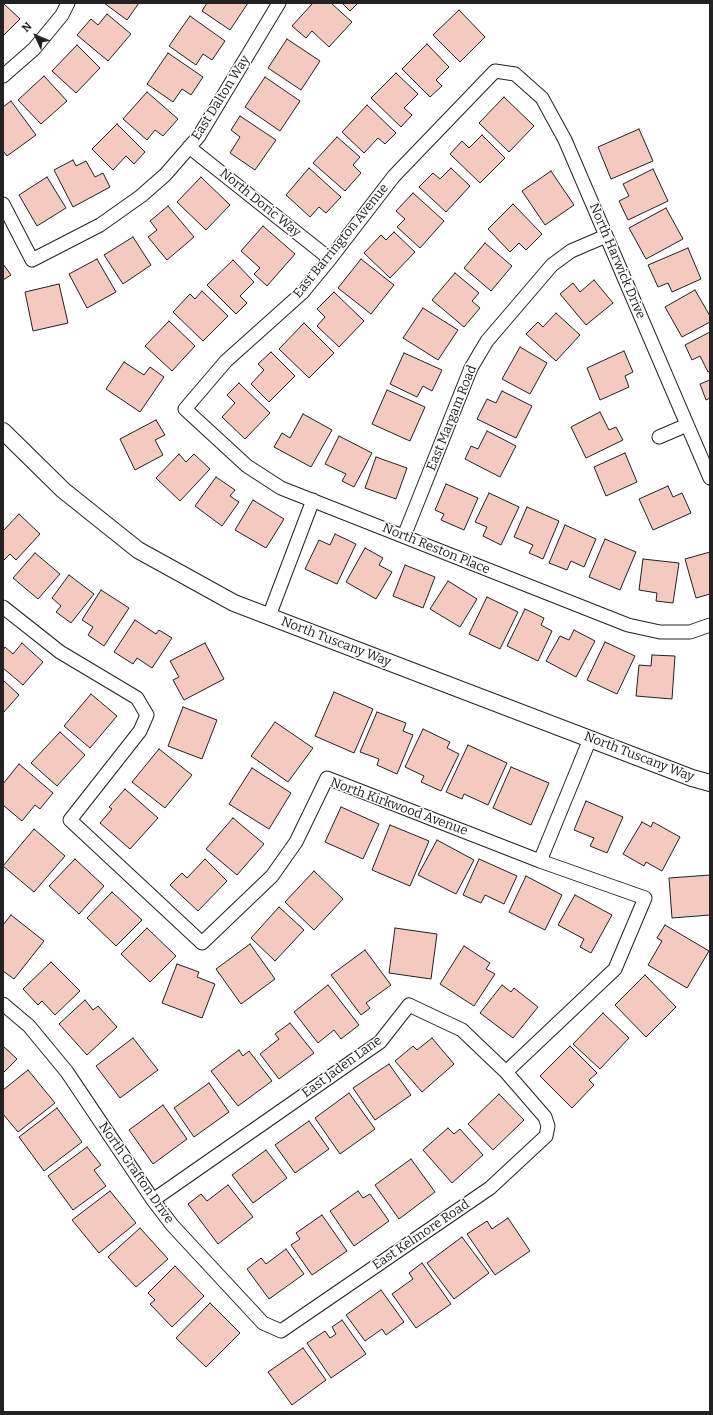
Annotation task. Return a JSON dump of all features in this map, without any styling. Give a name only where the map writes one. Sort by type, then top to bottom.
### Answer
[{"type":"street","points":[[3,76],[34,49],[62,15],[68,3]]},
{"type":"street","name":"East Dalton Way","points":[[3,204],[32,260],[100,225],[141,196],[165,175],[199,136],[279,3]]},
{"type":"street","name":"North Harwick Drive","points":[[495,71],[516,74],[542,98],[565,140],[710,478]]},
{"type":"street","name":"East Barrington Avenue","points":[[186,409],[226,361],[302,293],[394,176],[495,71]]},
{"type":"street","name":"North Doric Way","points":[[189,147],[330,259]]},
{"type":"street","name":"East Margam Road","points":[[404,536],[471,368],[487,341],[552,265],[571,251],[606,236]]},
{"type":"street","name":"North Reston Place","points":[[186,409],[247,466],[281,488],[628,625],[660,632],[690,632],[710,625]]},
{"type":"street","points":[[659,438],[687,425]]},
{"type":"street","name":"North Tuscany Way","points":[[3,431],[63,490],[138,550],[234,603],[692,778],[710,783]]},
{"type":"street","points":[[269,616],[313,500]]},
{"type":"street","name":"North Kirkwood Avenue","points":[[4,609],[60,652],[137,698],[146,715],[140,731],[70,820],[202,943],[272,876],[296,842],[327,778],[540,861],[646,898],[614,969],[506,1072]]},
{"type":"street","points":[[540,861],[590,739]]},
{"type":"street","name":"North Grafton Drive","points":[[3,1004],[29,1026],[67,1072],[153,1200],[172,1225],[263,1323],[281,1331]]},
{"type":"street","name":"East Jaden Lane","points":[[153,1200],[380,1042],[410,1006],[462,1030],[506,1072],[545,1117],[548,1126]]},
{"type":"street","name":"East Kelmore Road","points":[[281,1331],[490,1188],[546,1136],[548,1126]]},
{"type":"building","points":[[3,3],[20,19],[3,36]]},
{"type":"building","points":[[104,3],[139,3],[127,20]]},
{"type":"building","points":[[207,3],[248,3],[230,30],[202,11]]},
{"type":"building","points":[[313,3],[331,3],[352,22],[329,47],[312,31],[306,38],[292,26]]},
{"type":"building","points":[[342,3],[358,3],[350,11]]},
{"type":"building","points":[[459,10],[485,37],[460,62],[433,35]]},
{"type":"building","points":[[107,14],[131,34],[108,61],[77,35],[91,19],[98,25]]},
{"type":"building","points":[[190,16],[225,41],[212,60],[203,54],[196,65],[169,46]]},
{"type":"building","points":[[287,39],[320,61],[301,90],[268,68]]},
{"type":"building","points":[[427,44],[449,67],[436,80],[442,86],[430,97],[402,69]]},
{"type":"building","points":[[77,45],[100,68],[76,93],[52,71]]},
{"type":"building","points":[[168,53],[203,77],[191,95],[182,89],[173,102],[147,84]]},
{"type":"building","points":[[396,73],[418,94],[404,108],[412,115],[401,127],[371,98]]},
{"type":"building","points":[[44,76],[67,101],[41,124],[18,100]]},
{"type":"building","points":[[265,77],[300,101],[280,131],[245,107]]},
{"type":"building","points":[[147,92],[178,119],[163,136],[155,130],[147,140],[123,119]]},
{"type":"building","points":[[504,97],[534,126],[509,152],[479,123]]},
{"type":"building","points":[[11,101],[36,135],[7,156],[3,151],[3,107]]},
{"type":"building","points":[[367,105],[396,133],[385,144],[378,138],[364,153],[342,132]]},
{"type":"building","points":[[240,116],[276,140],[255,170],[230,153],[240,137],[231,130]]},
{"type":"building","points":[[117,124],[145,152],[134,164],[126,156],[113,170],[92,149]]},
{"type":"building","points":[[639,129],[653,161],[611,179],[598,147]]},
{"type":"building","points":[[482,135],[505,158],[480,183],[450,154],[462,141],[469,148]]},
{"type":"building","points":[[337,137],[360,157],[353,165],[361,173],[345,191],[313,163]]},
{"type":"building","points":[[73,160],[76,166],[86,161],[95,177],[103,173],[110,187],[73,207],[54,170]]},
{"type":"building","points":[[309,168],[341,197],[326,213],[319,207],[310,217],[286,195]]},
{"type":"building","points":[[451,168],[470,186],[446,212],[419,187],[433,173],[440,179]]},
{"type":"building","points":[[653,169],[668,201],[628,220],[619,201],[629,196],[623,184]]},
{"type":"building","points":[[551,171],[574,205],[545,225],[522,191]]},
{"type":"building","points":[[47,177],[66,208],[37,226],[19,195]]},
{"type":"building","points":[[201,177],[230,205],[206,230],[177,202]]},
{"type":"building","points":[[413,193],[444,221],[420,248],[397,227],[405,219],[396,211]]},
{"type":"building","points":[[513,204],[542,234],[526,250],[519,243],[510,252],[488,229]]},
{"type":"building","points":[[168,206],[194,237],[167,260],[148,237],[157,230],[150,221]]},
{"type":"building","points":[[666,208],[683,239],[646,259],[629,228]]},
{"type":"building","points":[[263,226],[295,254],[267,286],[254,274],[260,268],[241,251]]},
{"type":"building","points":[[394,232],[415,252],[390,278],[364,253],[381,235],[386,240]]},
{"type":"building","points":[[133,237],[151,265],[123,284],[104,255]]},
{"type":"building","points":[[485,243],[512,266],[491,291],[464,268]]},
{"type":"building","points":[[688,248],[701,279],[672,292],[668,283],[658,287],[648,265]]},
{"type":"building","points":[[97,259],[116,292],[87,308],[69,274]]},
{"type":"building","points":[[361,259],[394,285],[371,314],[338,288]]},
{"type":"building","points":[[233,260],[254,282],[240,296],[247,303],[236,314],[207,285]]},
{"type":"building","points":[[3,264],[11,275],[3,280]]},
{"type":"building","points":[[455,273],[479,293],[472,301],[480,308],[464,327],[432,300]]},
{"type":"building","points":[[594,280],[613,303],[586,325],[560,294],[573,283],[580,292]]},
{"type":"building","points":[[59,284],[68,323],[33,331],[25,292]]},
{"type":"building","points":[[695,290],[710,316],[710,322],[682,337],[665,307]]},
{"type":"building","points":[[202,291],[228,316],[203,341],[173,312],[190,294],[195,299]]},
{"type":"building","points":[[334,292],[364,321],[339,347],[317,326],[325,317],[317,309]]},
{"type":"building","points":[[423,308],[458,330],[438,360],[403,338]]},
{"type":"building","points":[[556,313],[580,335],[556,361],[526,334],[538,322],[543,327]]},
{"type":"building","points":[[169,321],[195,346],[172,371],[145,346]]},
{"type":"building","points":[[304,323],[334,353],[309,378],[279,349]]},
{"type":"building","points":[[710,332],[710,371],[708,372],[700,356],[692,360],[685,345]]},
{"type":"building","points":[[520,347],[547,363],[530,394],[502,379]]},
{"type":"building","points":[[624,351],[633,372],[625,376],[629,387],[600,400],[587,368]]},
{"type":"building","points":[[271,352],[295,376],[269,402],[251,384],[264,370],[258,364]]},
{"type":"building","points":[[404,353],[442,370],[432,391],[423,386],[417,397],[390,384]]},
{"type":"building","points":[[124,362],[144,375],[150,367],[164,377],[140,412],[106,389]]},
{"type":"building","points":[[710,380],[710,398],[706,400],[700,384]]},
{"type":"building","points":[[239,383],[270,413],[245,439],[222,417],[235,403],[227,395]]},
{"type":"building","points":[[387,390],[425,407],[410,441],[372,424]]},
{"type":"building","points":[[502,391],[532,406],[516,438],[477,419],[487,399],[496,403]]},
{"type":"building","points":[[600,412],[609,430],[616,427],[623,440],[586,458],[571,427]]},
{"type":"building","points":[[303,414],[332,430],[311,467],[274,447],[282,433],[290,438]]},
{"type":"building","points":[[156,420],[165,435],[155,440],[163,455],[135,470],[120,439]]},
{"type":"building","points":[[487,431],[516,446],[500,477],[465,459],[471,446],[478,449]]},
{"type":"building","points":[[339,436],[372,453],[354,487],[342,481],[346,474],[325,464]]},
{"type":"building","points":[[625,453],[637,482],[606,496],[594,467]]},
{"type":"building","points":[[179,454],[186,462],[194,454],[210,469],[180,501],[156,478]]},
{"type":"building","points":[[376,457],[407,468],[396,499],[365,488]]},
{"type":"building","points":[[216,477],[235,490],[230,496],[239,502],[222,526],[195,506]]},
{"type":"building","points":[[446,484],[478,498],[464,530],[441,520],[444,514],[435,510]]},
{"type":"building","points":[[668,486],[673,497],[682,493],[691,513],[653,530],[639,499]]},
{"type":"building","points":[[489,493],[519,507],[501,545],[483,536],[487,527],[475,522]]},
{"type":"building","points":[[253,500],[284,519],[266,548],[235,530]]},
{"type":"building","points":[[527,507],[559,521],[543,559],[529,553],[533,545],[514,537]]},
{"type":"building","points":[[19,514],[40,534],[16,560],[10,554],[3,561],[3,531]]},
{"type":"building","points":[[565,525],[596,539],[584,567],[571,561],[567,570],[549,563]]},
{"type":"building","points":[[335,534],[356,544],[337,584],[305,569],[319,540],[330,545]]},
{"type":"building","points":[[605,539],[636,552],[620,590],[589,577]]},
{"type":"building","points":[[365,548],[383,558],[379,565],[392,572],[376,599],[346,582]]},
{"type":"building","points":[[710,552],[710,594],[696,598],[685,559]]},
{"type":"building","points":[[35,553],[60,574],[38,599],[13,578]]},
{"type":"building","points":[[643,559],[679,563],[673,603],[656,601],[657,593],[639,590]]},
{"type":"building","points":[[405,565],[435,577],[423,608],[393,596]]},
{"type":"building","points":[[69,575],[94,594],[71,623],[56,612],[61,606],[52,598]]},
{"type":"building","points":[[448,581],[477,599],[460,627],[430,609]]},
{"type":"building","points":[[101,590],[129,608],[104,646],[88,635],[93,627],[82,620]]},
{"type":"building","points":[[487,597],[518,612],[500,649],[469,634]]},
{"type":"building","points":[[525,609],[544,618],[541,625],[552,631],[538,661],[507,646]]},
{"type":"building","points":[[135,620],[156,634],[159,630],[172,638],[152,668],[137,658],[133,664],[114,652]]},
{"type":"building","points":[[574,630],[595,641],[576,677],[546,661],[560,636],[569,640]]},
{"type":"building","points":[[605,642],[635,656],[617,694],[587,680]]},
{"type":"building","points":[[22,643],[43,662],[23,685],[3,668],[3,650],[5,647],[13,654]]},
{"type":"building","points":[[205,643],[224,679],[184,700],[173,680],[179,677],[170,661]]},
{"type":"building","points":[[652,655],[675,656],[672,699],[636,696],[639,665],[651,666]]},
{"type":"building","points":[[3,680],[19,695],[3,713]]},
{"type":"building","points":[[334,692],[373,709],[354,753],[315,736]]},
{"type":"building","points":[[91,694],[117,716],[90,748],[64,726]]},
{"type":"building","points":[[183,707],[217,720],[202,759],[168,746]]},
{"type":"building","points":[[377,712],[406,723],[403,731],[413,735],[397,774],[377,765],[379,759],[360,752]]},
{"type":"building","points":[[275,722],[313,748],[288,782],[251,756]]},
{"type":"building","points":[[423,729],[450,742],[447,748],[459,754],[441,791],[421,782],[424,776],[405,767]]},
{"type":"building","points":[[60,732],[85,755],[57,786],[31,763]]},
{"type":"building","points":[[468,745],[507,763],[488,805],[464,794],[462,799],[446,792]]},
{"type":"building","points":[[159,749],[192,775],[165,808],[132,782]]},
{"type":"building","points":[[19,764],[53,793],[40,809],[35,805],[22,821],[3,805],[3,784]]},
{"type":"building","points":[[511,767],[549,783],[531,825],[493,808]]},
{"type":"building","points":[[252,768],[291,793],[269,829],[229,804]]},
{"type":"building","points":[[125,789],[158,818],[130,849],[100,823],[112,809],[109,807]]},
{"type":"building","points":[[586,801],[623,817],[607,853],[590,846],[594,838],[574,830]]},
{"type":"building","points":[[341,807],[379,824],[363,859],[325,842]]},
{"type":"building","points":[[233,818],[264,844],[237,875],[206,849]]},
{"type":"building","points":[[642,822],[651,827],[653,822],[680,837],[662,871],[646,862],[644,866],[623,854]]},
{"type":"building","points":[[390,825],[429,841],[410,886],[372,870]]},
{"type":"building","points":[[34,829],[65,856],[34,892],[3,866]]},
{"type":"building","points":[[437,840],[474,860],[456,894],[418,875]]},
{"type":"building","points":[[75,859],[104,886],[79,914],[49,886]]},
{"type":"building","points":[[205,859],[227,881],[198,911],[170,885],[182,873],[187,878]]},
{"type":"building","points":[[479,859],[517,876],[504,904],[485,895],[481,903],[463,895]]},
{"type":"building","points":[[314,871],[343,899],[314,930],[285,902]]},
{"type":"building","points":[[710,875],[710,915],[672,918],[669,878]]},
{"type":"building","points":[[526,876],[562,895],[545,930],[509,912]]},
{"type":"building","points":[[112,892],[142,920],[116,946],[87,918]]},
{"type":"building","points":[[575,895],[612,915],[591,953],[580,947],[584,939],[558,925]]},
{"type":"building","points":[[279,907],[304,930],[275,961],[251,938]]},
{"type":"building","points":[[11,915],[44,941],[14,979],[3,971],[3,925]]},
{"type":"building","points":[[665,925],[709,951],[687,988],[648,965],[662,941],[657,938]]},
{"type":"building","points":[[147,928],[176,956],[150,982],[121,954]]},
{"type":"building","points":[[395,928],[437,934],[431,979],[389,973]]},
{"type":"building","points":[[250,944],[275,979],[241,1004],[216,969]]},
{"type":"building","points":[[464,946],[490,963],[486,969],[495,974],[474,1006],[440,984]]},
{"type":"building","points":[[365,950],[391,985],[366,1003],[370,1008],[361,1015],[331,975]]},
{"type":"building","points":[[51,962],[80,991],[55,1015],[42,1001],[38,1005],[23,989]]},
{"type":"building","points":[[177,964],[199,972],[197,977],[215,984],[202,1018],[162,1003]]},
{"type":"building","points":[[645,975],[676,1007],[646,1037],[615,1005]]},
{"type":"building","points":[[328,985],[359,1025],[341,1039],[334,1030],[318,1043],[294,1012]]},
{"type":"building","points":[[502,985],[511,992],[514,988],[538,1007],[513,1038],[480,1013]]},
{"type":"building","points":[[85,1000],[93,1010],[98,1006],[117,1027],[87,1055],[59,1024]]},
{"type":"building","points":[[603,1013],[629,1038],[600,1069],[573,1044]]},
{"type":"building","points":[[290,1023],[314,1053],[279,1079],[260,1054],[279,1039],[275,1034]]},
{"type":"building","points":[[133,1038],[158,1070],[120,1098],[96,1066]]},
{"type":"building","points":[[432,1038],[454,1064],[422,1092],[395,1061],[413,1046],[417,1050]]},
{"type":"building","points":[[3,1046],[17,1059],[3,1073]]},
{"type":"building","points":[[570,1046],[597,1073],[589,1080],[594,1085],[572,1108],[540,1076]]},
{"type":"building","points":[[239,1050],[243,1056],[249,1051],[272,1081],[238,1106],[211,1071]]},
{"type":"building","points":[[389,1064],[411,1095],[375,1120],[353,1088]]},
{"type":"building","points":[[28,1070],[55,1103],[18,1132],[3,1114],[3,1090]]},
{"type":"building","points":[[209,1083],[229,1112],[194,1137],[174,1108]]},
{"type":"building","points":[[349,1093],[375,1129],[340,1154],[315,1118]]},
{"type":"building","points":[[499,1094],[524,1120],[493,1150],[468,1124]]},
{"type":"building","points":[[163,1105],[187,1139],[153,1164],[129,1130]]},
{"type":"building","points":[[57,1108],[82,1142],[44,1171],[19,1137]]},
{"type":"building","points":[[309,1121],[329,1149],[295,1173],[275,1145]]},
{"type":"building","points":[[448,1128],[454,1134],[460,1129],[483,1155],[452,1183],[423,1150]]},
{"type":"building","points":[[87,1147],[101,1165],[94,1170],[106,1186],[73,1210],[48,1176]]},
{"type":"building","points":[[266,1150],[287,1178],[253,1203],[232,1175]]},
{"type":"building","points":[[411,1159],[435,1192],[399,1219],[375,1185]]},
{"type":"building","points":[[228,1185],[253,1217],[218,1244],[188,1204],[201,1194],[207,1201]]},
{"type":"building","points":[[110,1191],[136,1223],[99,1253],[72,1220]]},
{"type":"building","points":[[358,1191],[363,1198],[370,1194],[389,1221],[354,1246],[330,1211]]},
{"type":"building","points":[[322,1215],[347,1251],[312,1275],[291,1245],[300,1239],[296,1233]]},
{"type":"building","points":[[508,1218],[530,1251],[495,1275],[467,1234],[487,1221],[492,1229]]},
{"type":"building","points":[[140,1228],[168,1259],[136,1287],[108,1257]]},
{"type":"building","points":[[462,1237],[489,1273],[454,1299],[427,1263]]},
{"type":"building","points":[[286,1249],[304,1274],[269,1299],[247,1269],[261,1258],[266,1264]]},
{"type":"building","points":[[422,1263],[451,1304],[416,1328],[392,1294],[413,1279],[409,1273]]},
{"type":"building","points":[[175,1266],[204,1296],[172,1327],[150,1304],[155,1300],[148,1293]]},
{"type":"building","points":[[381,1290],[404,1322],[386,1335],[382,1329],[365,1341],[346,1315]]},
{"type":"building","points":[[210,1303],[240,1333],[206,1367],[176,1338]]},
{"type":"building","points":[[342,1320],[366,1354],[331,1378],[307,1343],[325,1331],[330,1338],[336,1334],[332,1327]]},
{"type":"building","points":[[303,1348],[326,1380],[292,1405],[268,1372]]}]
